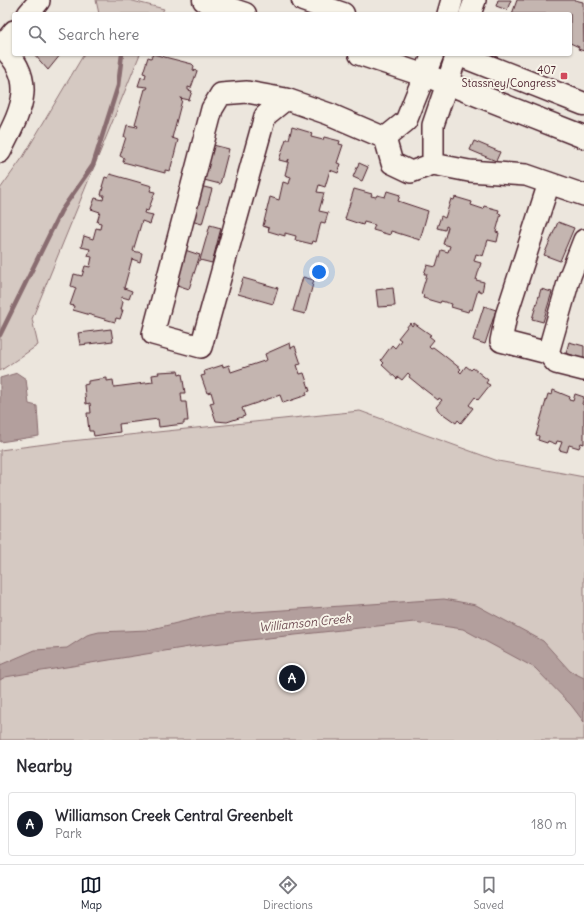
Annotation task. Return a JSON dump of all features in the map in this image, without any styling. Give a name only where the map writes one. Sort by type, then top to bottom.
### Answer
[{"type":"main road","points":[[204,0],[239,12]]},
{"type":"main road","points":[[303,0],[338,12]]},
{"type":"main road","points":[[366,56],[447,83],[584,137]]},
{"type":"main road","points":[[462,56],[584,104]]},
{"type":"street","points":[[30,12],[40,0]]},
{"type":"street","points":[[449,12],[452,0]]},
{"type":"street","points":[[471,12],[475,0]]},
{"type":"street","points":[[5,41],[12,54]]},
{"type":"street","points":[[0,152],[6,128],[24,99],[23,76],[13,56]]},
{"type":"street","points":[[385,138],[406,121],[433,56]]},
{"type":"street","points":[[433,164],[433,125],[456,56]]},
{"type":"street","points":[[286,99],[265,116],[201,347],[152,334],[212,109],[221,94],[247,92],[286,99],[329,114],[385,138]]},
{"type":"street","points":[[385,138],[392,163],[411,172],[433,164],[469,171],[526,175],[584,195]]},
{"type":"street","points":[[549,183],[506,316],[501,341],[548,352],[556,363],[584,370]]},
{"type":"street","points":[[548,352],[570,276],[584,240]]},
{"type":"shaded area","points":[[96,0],[129,0],[164,9],[162,12],[99,12]]},
{"type":"shaded area","points":[[83,56],[139,56],[32,319],[38,345],[0,371],[0,189],[23,157]]},
{"type":"shaded area","points":[[360,411],[498,461],[584,477],[584,740],[0,740],[0,450],[61,442]]},
{"type":"water","points":[[17,373],[26,379],[29,404],[37,406],[39,436],[0,442],[0,378]]},
{"type":"water","name":"Williamson Creek","points":[[444,599],[476,605],[543,641],[570,671],[584,678],[584,722],[571,705],[535,668],[463,629],[414,622],[195,646],[5,677],[0,680],[0,665],[35,650],[67,648],[87,635],[99,632],[148,630],[210,615]]},
{"type":"building","points":[[498,0],[511,0],[507,10],[496,6]]},
{"type":"building","points":[[517,0],[575,0],[583,2],[584,51],[578,49],[579,47],[572,44],[572,12],[513,12]]},
{"type":"building","points":[[36,56],[59,56],[48,70]]},
{"type":"building","points":[[152,56],[161,56],[192,64],[194,66],[193,70],[197,71],[191,88],[188,87],[188,90],[192,91],[189,100],[180,98],[182,100],[172,138],[178,140],[170,171],[165,170],[165,173],[123,162],[124,158],[120,156],[126,137],[124,137],[127,125],[137,127],[138,125],[135,124],[145,89],[148,87],[138,86],[141,77],[145,78],[146,74],[143,73],[148,57],[151,58]]},
{"type":"building","points":[[292,127],[312,133],[311,137],[323,140],[324,137],[340,141],[339,144],[343,145],[337,163],[341,164],[338,173],[330,170],[325,187],[319,185],[317,192],[324,193],[319,211],[328,213],[325,223],[321,222],[316,242],[313,241],[312,244],[295,240],[296,236],[285,233],[285,236],[268,231],[269,228],[263,226],[270,197],[279,200],[283,182],[289,184],[291,177],[285,175],[289,159],[287,162],[279,160],[286,139],[289,139]]},
{"type":"building","points":[[474,141],[500,152],[496,161],[470,150]]},
{"type":"building","points":[[213,145],[229,149],[220,184],[204,180]]},
{"type":"building","points":[[359,163],[368,167],[362,181],[353,177]]},
{"type":"building","points":[[110,174],[152,186],[150,191],[155,192],[148,211],[145,210],[144,213],[153,215],[150,224],[142,221],[133,251],[142,253],[140,262],[132,259],[124,288],[132,291],[129,299],[122,297],[121,301],[123,302],[121,310],[123,310],[120,319],[116,318],[115,322],[73,310],[74,306],[70,305],[76,288],[71,286],[74,274],[82,276],[85,266],[90,267],[92,257],[88,256],[90,249],[81,247],[84,236],[93,239],[96,228],[100,229],[101,223],[97,222],[100,212],[91,209],[95,198],[103,200],[104,195],[101,195],[102,187],[105,177],[108,178]]},
{"type":"building","points":[[200,186],[212,189],[202,224],[191,221]]},
{"type":"building","points":[[354,189],[372,194],[371,196],[376,197],[377,195],[385,197],[387,191],[400,195],[398,201],[428,211],[420,240],[391,231],[390,235],[373,230],[375,225],[364,222],[363,225],[345,219]]},
{"type":"building","points":[[455,197],[472,202],[471,205],[483,209],[484,206],[499,210],[498,213],[501,214],[496,232],[499,233],[497,242],[488,240],[483,256],[476,254],[474,261],[481,263],[476,280],[484,282],[482,292],[478,290],[472,310],[469,309],[468,312],[451,307],[452,304],[441,301],[440,303],[423,298],[424,295],[421,294],[427,274],[424,274],[427,265],[436,267],[441,250],[448,252],[450,246],[443,244],[448,227],[446,226],[445,230],[437,228],[441,216],[445,218],[451,199],[454,200]]},
{"type":"building","points":[[558,222],[574,228],[560,261],[544,255]]},
{"type":"building","points":[[210,225],[221,228],[212,263],[200,260]]},
{"type":"building","points":[[185,250],[200,255],[189,289],[174,284]]},
{"type":"building","points":[[303,277],[314,280],[305,314],[293,311]]},
{"type":"building","points":[[243,278],[278,288],[273,304],[238,294]]},
{"type":"building","points":[[393,288],[395,306],[378,307],[376,290]]},
{"type":"building","points":[[541,289],[552,292],[543,322],[532,319]]},
{"type":"building","points":[[484,306],[496,310],[485,344],[473,340]]},
{"type":"building","points":[[410,323],[412,326],[414,323],[431,335],[429,336],[434,340],[429,346],[431,348],[433,347],[461,369],[459,371],[461,373],[466,366],[471,370],[473,368],[488,380],[486,383],[490,385],[478,400],[475,397],[469,405],[473,408],[461,423],[458,420],[456,423],[439,411],[436,407],[442,400],[439,398],[438,400],[425,390],[409,377],[410,375],[408,373],[402,380],[398,377],[397,379],[382,365],[384,363],[381,360],[392,345],[395,348],[401,340],[398,338]]},
{"type":"building","points":[[111,329],[113,341],[80,345],[78,333]]},
{"type":"building","points":[[569,342],[584,346],[584,359],[566,353]]},
{"type":"building","points":[[290,343],[291,348],[295,346],[301,364],[297,365],[300,374],[304,373],[310,391],[306,392],[307,395],[283,403],[280,395],[242,408],[245,416],[227,422],[216,421],[210,403],[214,402],[211,392],[207,393],[201,376],[205,375],[204,371],[223,365],[223,367],[229,365],[231,372],[267,360],[265,354]]},
{"type":"building","points":[[178,371],[179,375],[182,374],[185,393],[181,393],[182,402],[186,402],[188,421],[184,421],[184,424],[159,427],[158,419],[119,424],[120,432],[94,436],[93,431],[89,431],[87,413],[91,413],[90,403],[86,404],[84,385],[88,384],[88,381],[107,378],[107,381],[113,380],[114,387],[153,382],[152,375],[159,374],[158,372]]},
{"type":"building","points":[[553,390],[570,397],[569,400],[573,401],[575,394],[584,397],[582,404],[584,405],[584,444],[581,443],[579,448],[569,445],[567,452],[559,450],[562,442],[557,441],[556,444],[548,441],[547,443],[538,440],[539,436],[536,435],[548,394],[552,395]]},
{"type":"waterway","points":[[0,335],[61,211],[93,165],[118,86],[122,56]]},
{"type":"place","name":"407 Stassney/Congress","points":[[564,76]]},
{"type":"place","name":"Williamson Creek Central Greenbelt","points":[[292,678]]}]
